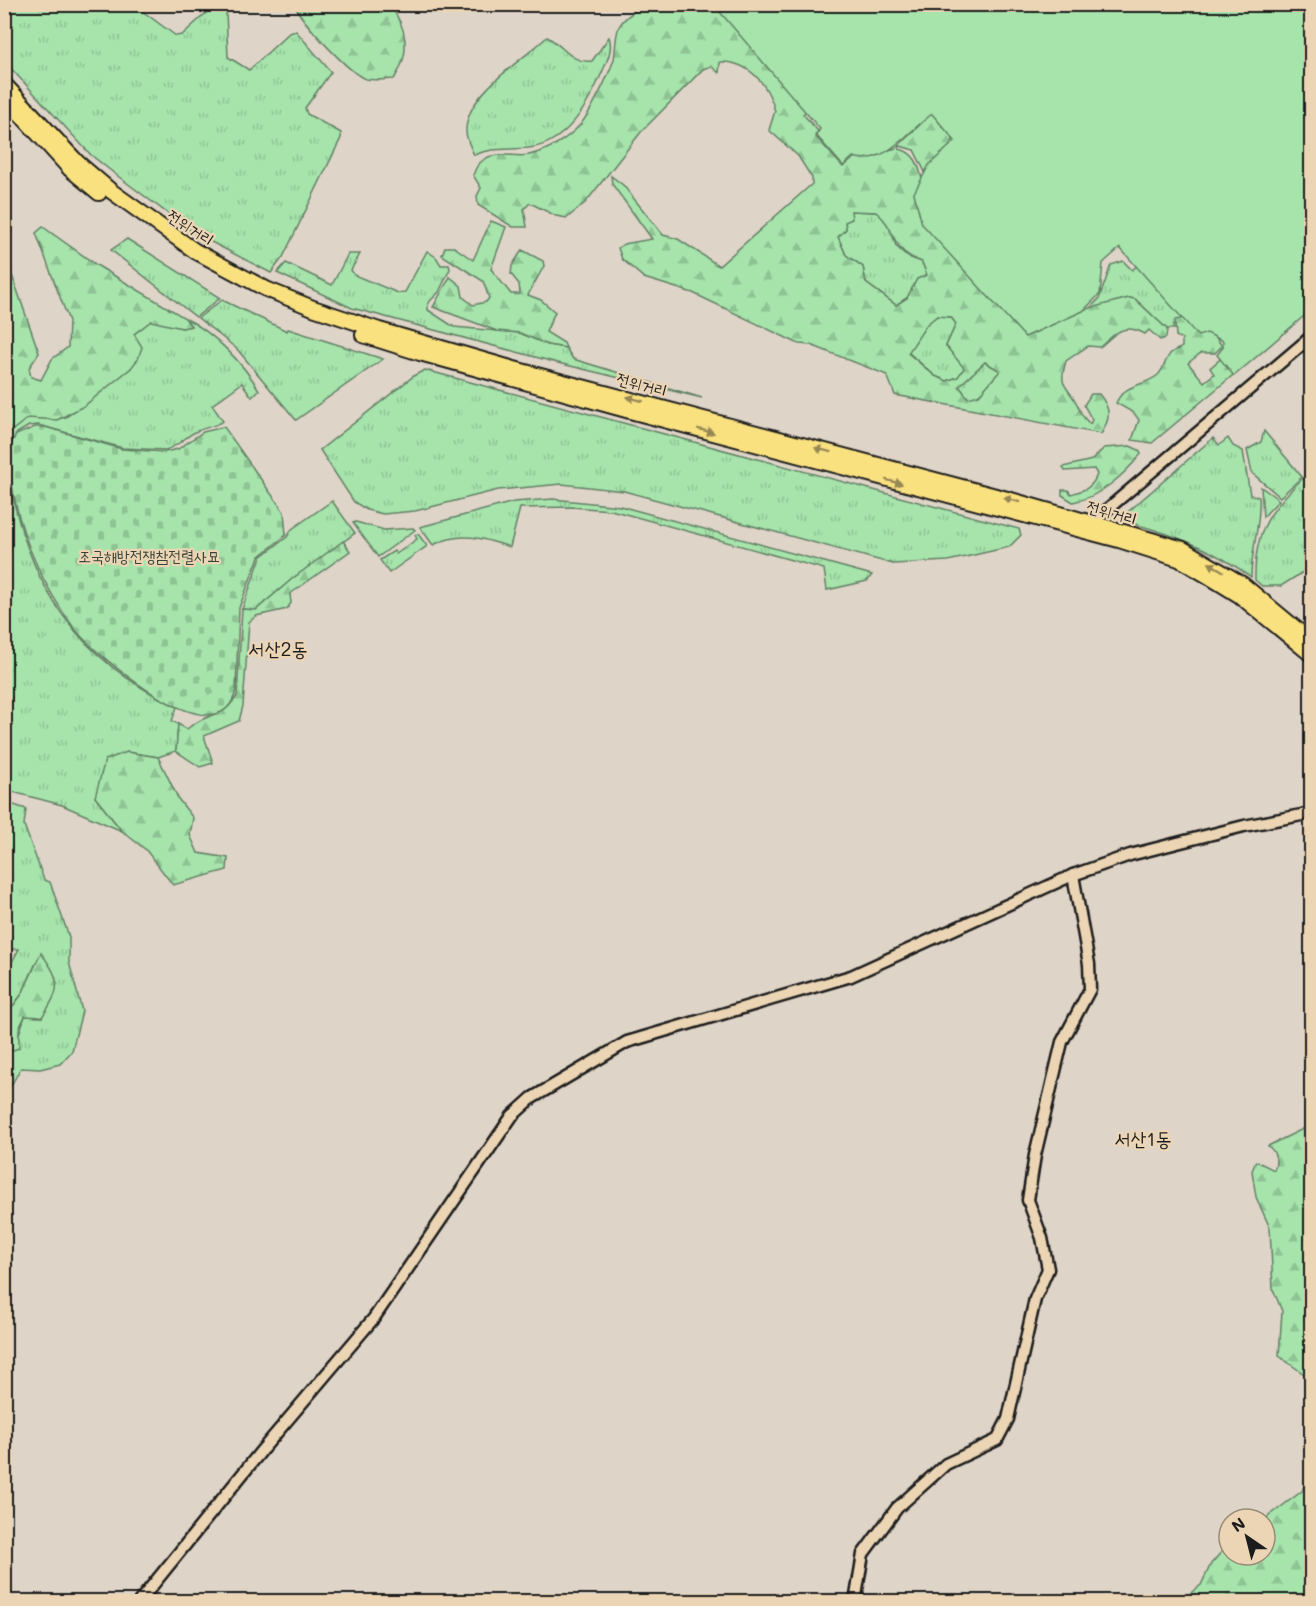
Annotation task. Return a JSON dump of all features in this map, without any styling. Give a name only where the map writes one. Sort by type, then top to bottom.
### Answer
[{"type":"main road","name":"전위거리","points":[[4,84],[77,162],[152,222],[230,271],[312,309],[514,369],[645,401],[1183,549],[1218,567],[1242,584],[1311,642]]},
{"type":"main road","name":"전위거리","points":[[4,96],[70,169],[104,197],[190,258],[261,297],[311,318],[420,353],[1119,540],[1179,560],[1239,595],[1311,655]]},
{"type":"street","points":[[1091,523],[1311,336]]},
{"type":"street","points":[[139,1602],[262,1450],[374,1318],[512,1116],[532,1098],[627,1042],[851,976],[1073,875],[1130,855],[1244,826],[1311,813]]},
{"type":"street","points":[[855,1602],[863,1554],[897,1508],[946,1464],[997,1440],[1008,1419],[1035,1299],[1048,1269],[1042,1238],[1028,1200],[1035,1155],[1062,1042],[1090,989],[1089,964],[1073,875]]},
{"type":"green space","points":[[5,4],[134,5],[176,36],[182,35],[215,5],[236,5],[226,12],[228,57],[249,70],[289,33],[296,31],[331,72],[305,108],[307,114],[341,133],[341,138],[283,257],[271,273],[194,233],[91,155],[5,62]]},
{"type":"green space","points":[[295,5],[334,5],[347,8],[353,5],[389,5],[400,22],[405,41],[403,60],[394,79],[369,80],[349,68],[305,21]]},
{"type":"green space","points":[[647,5],[734,5],[816,102],[803,114],[818,131],[815,136],[843,167],[858,155],[874,154],[896,148],[938,107],[957,131],[942,162],[927,176],[914,150],[900,146],[899,149],[914,158],[924,186],[1079,311],[1129,298],[1135,299],[1167,329],[1166,338],[1160,340],[1149,330],[1145,334],[1125,329],[1100,347],[1088,346],[1066,361],[1064,385],[1090,424],[1092,420],[1084,405],[1091,394],[1099,394],[1106,404],[1108,418],[1101,434],[895,395],[887,375],[811,345],[799,344],[693,293],[644,278],[622,259],[618,248],[624,244],[652,239],[612,184],[611,176],[623,185],[663,235],[678,239],[719,266],[812,184],[812,178],[798,156],[769,130],[775,111],[768,92],[756,76],[740,65],[720,62],[719,73],[711,66],[703,69],[641,132],[586,202],[567,218],[556,216],[530,203],[524,209],[527,227],[513,227],[478,205],[477,196],[481,188],[473,175],[484,159],[498,155],[522,156],[543,151],[557,144],[580,125],[594,103],[612,66],[621,23]],"holes":[[[851,211],[876,212],[889,227],[898,246],[911,257],[922,262],[927,275],[917,279],[907,298],[896,305],[866,283],[863,267],[846,255],[838,237],[846,229],[845,222],[852,219]],[[937,316],[951,317],[956,324],[946,346],[964,368],[958,377],[947,381],[935,376],[908,353],[927,324]],[[985,362],[1000,371],[979,395],[968,398],[959,386]]]},
{"type":"green space","points":[[714,5],[1311,5],[1311,310],[1234,376],[1217,355],[1223,347],[1223,341],[1207,333],[1198,336],[1120,248],[1103,263],[1100,294],[1083,311],[1025,337],[922,224],[914,193],[929,165],[955,141],[932,114],[886,152],[865,159],[853,157],[843,166],[816,135],[820,129]]},
{"type":"green space","points":[[547,37],[578,60],[592,61],[609,37],[608,57],[595,89],[581,112],[563,132],[553,140],[541,145],[494,150],[474,155],[467,139],[466,129],[469,115],[476,102],[498,78]]},
{"type":"green space","points":[[851,211],[876,212],[888,221],[896,246],[908,257],[922,262],[927,275],[917,279],[907,298],[896,305],[866,283],[863,267],[846,255],[838,237],[846,229],[845,222]]},
{"type":"green space","points":[[491,221],[506,227],[491,269],[511,294],[520,294],[519,284],[511,274],[512,266],[522,250],[543,261],[544,266],[528,295],[541,300],[555,312],[546,332],[564,343],[566,348],[548,345],[520,333],[497,331],[433,307],[450,277],[461,286],[463,297],[473,305],[486,302],[489,298],[483,281],[442,255],[445,247],[454,247],[473,260]]},
{"type":"green space","points":[[43,227],[98,266],[185,318],[191,326],[182,328],[151,321],[134,334],[142,347],[138,359],[131,368],[84,406],[57,420],[28,418],[5,436],[5,360],[10,343],[5,308],[5,255],[39,353],[29,368],[31,377],[41,380],[52,359],[68,347],[69,321],[36,233]]},
{"type":"green space","points":[[127,239],[220,298],[196,317],[111,250]]},
{"type":"green space","points":[[427,251],[436,257],[441,265],[449,265],[450,269],[439,292],[428,303],[428,310],[454,327],[520,333],[548,345],[566,348],[573,359],[702,398],[554,362],[352,308],[277,273],[286,263],[332,285],[348,254],[360,254],[351,270],[354,275],[398,293],[405,292]]},
{"type":"green space","points":[[1123,261],[1132,270],[1139,264],[1227,333],[1218,338],[1203,319],[1173,325],[1174,329],[1167,329],[1135,299],[1129,298],[1089,309],[1099,299],[1111,265]]},
{"type":"green space","points":[[222,300],[287,331],[288,329],[383,359],[296,420],[237,349],[198,318]]},
{"type":"green space","points":[[937,316],[951,317],[956,324],[946,346],[965,368],[958,377],[947,381],[935,376],[908,352],[926,324]]},
{"type":"green space","points":[[1193,316],[1203,319],[1222,346],[1215,353],[1201,353],[1188,363],[1204,382],[1214,374],[1210,368],[1226,354],[1237,369],[1232,376],[1152,443],[1132,440],[1139,420],[1134,413],[1116,403],[1124,392],[1158,375],[1170,354],[1182,347],[1182,339],[1176,336],[1175,320]]},
{"type":"green space","points":[[185,318],[206,331],[227,349],[245,369],[259,390],[252,397],[242,383],[212,405],[223,421],[195,432],[165,450],[123,448],[38,425],[29,426],[17,433],[5,456],[5,436],[21,421],[32,417],[56,419],[66,417],[131,368],[134,334],[152,320],[182,328],[191,326]]},
{"type":"green space","points":[[985,362],[1001,371],[982,392],[968,398],[959,386]]},
{"type":"green space","points":[[425,370],[1019,529],[1021,535],[1009,547],[948,561],[893,564],[624,491],[562,484],[498,490],[415,511],[383,514],[367,510],[354,502],[320,450],[415,375]]},
{"type":"green space","name":"조국해방전쟁참전렬사묘","points":[[35,427],[45,427],[122,449],[165,452],[178,449],[203,432],[224,427],[284,512],[286,535],[259,557],[239,608],[236,690],[226,709],[207,715],[183,709],[157,696],[106,659],[86,641],[63,613],[44,581],[29,548],[18,514],[9,473],[12,442],[16,435]]},
{"type":"green space","points":[[1264,431],[1302,477],[1280,497],[1252,473],[1247,450],[1261,442]]},
{"type":"green space","points":[[1213,438],[1219,445],[1228,438],[1233,446],[1243,451],[1250,495],[1259,497],[1259,518],[1251,577],[1207,550],[1176,537],[1127,522],[1122,517]]},
{"type":"green space","points":[[1130,446],[1139,450],[1141,454],[1111,484],[1083,500],[1073,502],[1062,495],[1062,490],[1068,490],[1071,494],[1087,488],[1097,474],[1094,469],[1065,471],[1063,467],[1092,460],[1104,448]]},
{"type":"green space","points":[[1303,478],[1311,488],[1311,567],[1281,586],[1262,586],[1255,580],[1255,563],[1261,534],[1273,511]]},
{"type":"green space","points":[[9,479],[18,518],[30,553],[45,586],[63,616],[85,642],[111,666],[142,688],[177,707],[172,721],[178,724],[176,751],[158,757],[127,752],[95,797],[122,831],[62,805],[5,790],[4,480]]},
{"type":"green space","points":[[1261,487],[1279,500],[1263,517]]},
{"type":"green space","points":[[553,499],[620,506],[872,575],[867,581],[827,590],[824,569],[611,510],[571,507],[520,508],[510,547],[472,537],[453,538],[433,545],[420,527],[514,502]]},
{"type":"green space","points":[[332,501],[355,533],[292,579],[256,610],[242,609],[261,557],[287,537],[292,529]]},
{"type":"green space","points":[[353,523],[384,530],[413,528],[415,530],[378,557]]},
{"type":"green space","points":[[418,534],[427,546],[389,573],[380,560],[394,551],[396,554],[399,552],[417,539],[415,535]]},
{"type":"green space","points":[[343,541],[350,551],[290,594],[291,603],[287,609],[256,616],[249,622],[243,706],[239,721],[204,736],[213,763],[200,767],[176,751],[178,724],[187,729],[200,720],[220,712],[237,696],[242,609],[256,610],[292,579]]},
{"type":"green space","points":[[127,752],[158,757],[179,800],[193,818],[190,835],[198,853],[228,858],[227,870],[173,885],[146,850],[122,831],[95,797],[105,760]]},
{"type":"green space","points":[[5,802],[26,809],[24,825],[44,880],[50,882],[69,937],[69,962],[82,1011],[72,1051],[60,1064],[40,1069],[21,1068],[5,1096],[5,1053],[17,1040],[25,1016],[42,1017],[35,965],[22,994],[5,1017],[5,975],[19,949],[5,949]]},
{"type":"green space","points":[[41,953],[56,978],[56,992],[42,1017],[25,1016],[19,1029],[19,1048],[5,1053],[5,1017],[22,994]]},
{"type":"green space","points":[[1312,1125],[1311,1379],[1279,1356],[1282,1311],[1273,1289],[1270,1228],[1256,1197],[1252,1171],[1256,1161],[1274,1170],[1276,1156],[1268,1146]]},
{"type":"green space","points":[[1311,1469],[1311,1601],[1180,1601],[1201,1585],[1217,1557],[1217,1567],[1277,1567],[1277,1510],[1302,1491]]},
{"type":"district","name":"서산2동","points":[[278,648]]},
{"type":"district","name":"서산1동","points":[[1143,1138]]}]
